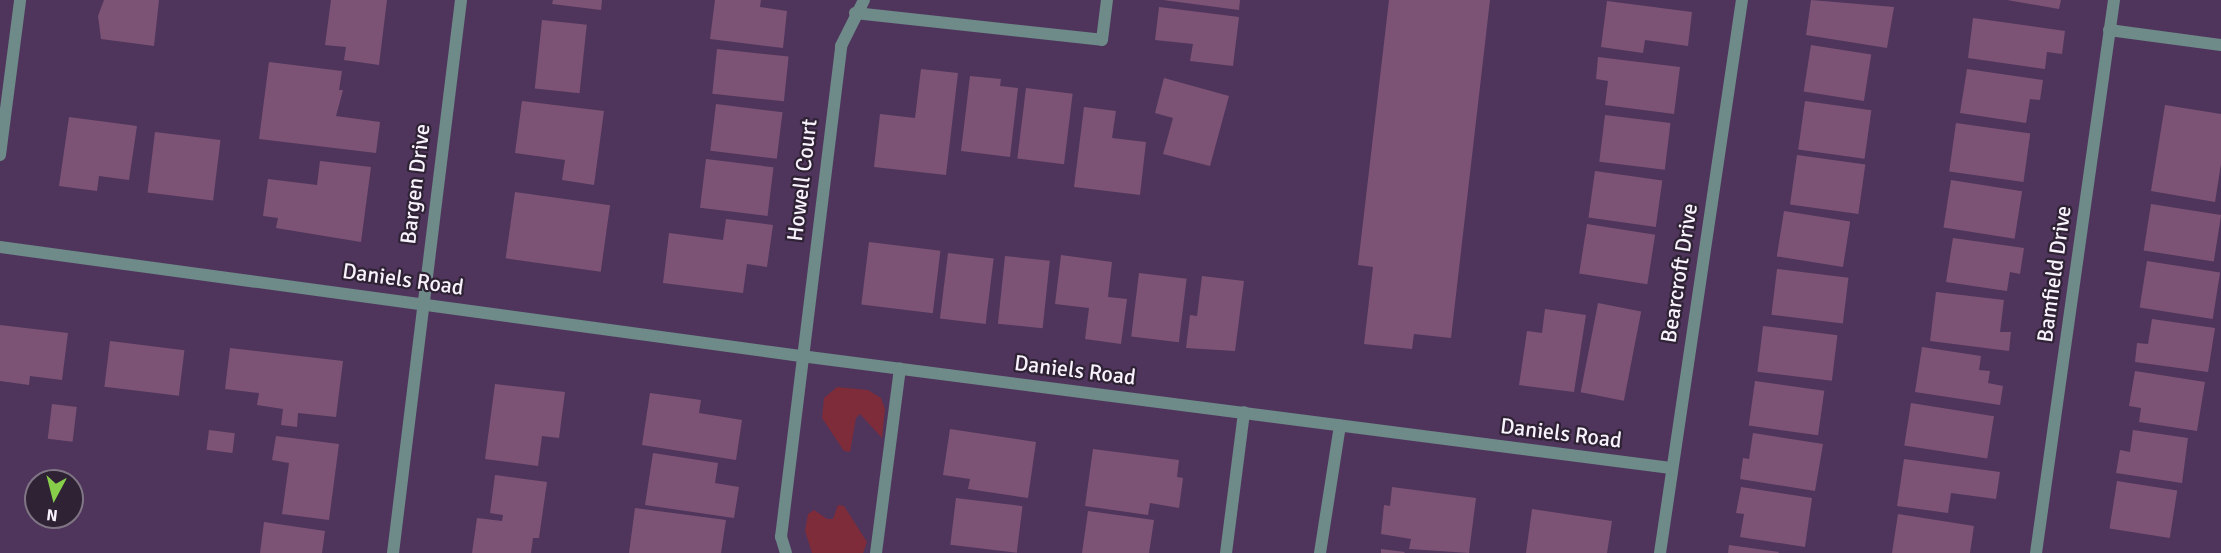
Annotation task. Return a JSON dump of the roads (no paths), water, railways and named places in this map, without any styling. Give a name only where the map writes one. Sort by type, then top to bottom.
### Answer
[{"type":"street","points":[[0,155],[20,0]]},
{"type":"street","name":"Bargen Drive","points":[[393,553],[461,0]]},
{"type":"street","name":"Howell Court","points":[[801,356],[841,46],[855,13],[864,0]]},
{"type":"street","points":[[855,13],[1102,40],[1107,0]]},
{"type":"street","name":"Bearcroft Drive","points":[[1660,553],[1742,0]]},
{"type":"street","name":"Bamfield Drive","points":[[2036,553],[2114,0]]},
{"type":"street","points":[[2109,30],[2221,45]]},
{"type":"street","name":"Daniels Road","points":[[0,247],[801,356],[1671,468]]},
{"type":"street","points":[[786,553],[781,537],[801,356]]},
{"type":"street","points":[[876,553],[900,369]]},
{"type":"street","points":[[1226,553],[1244,412]]},
{"type":"street","points":[[1320,553],[1340,426]]}]
